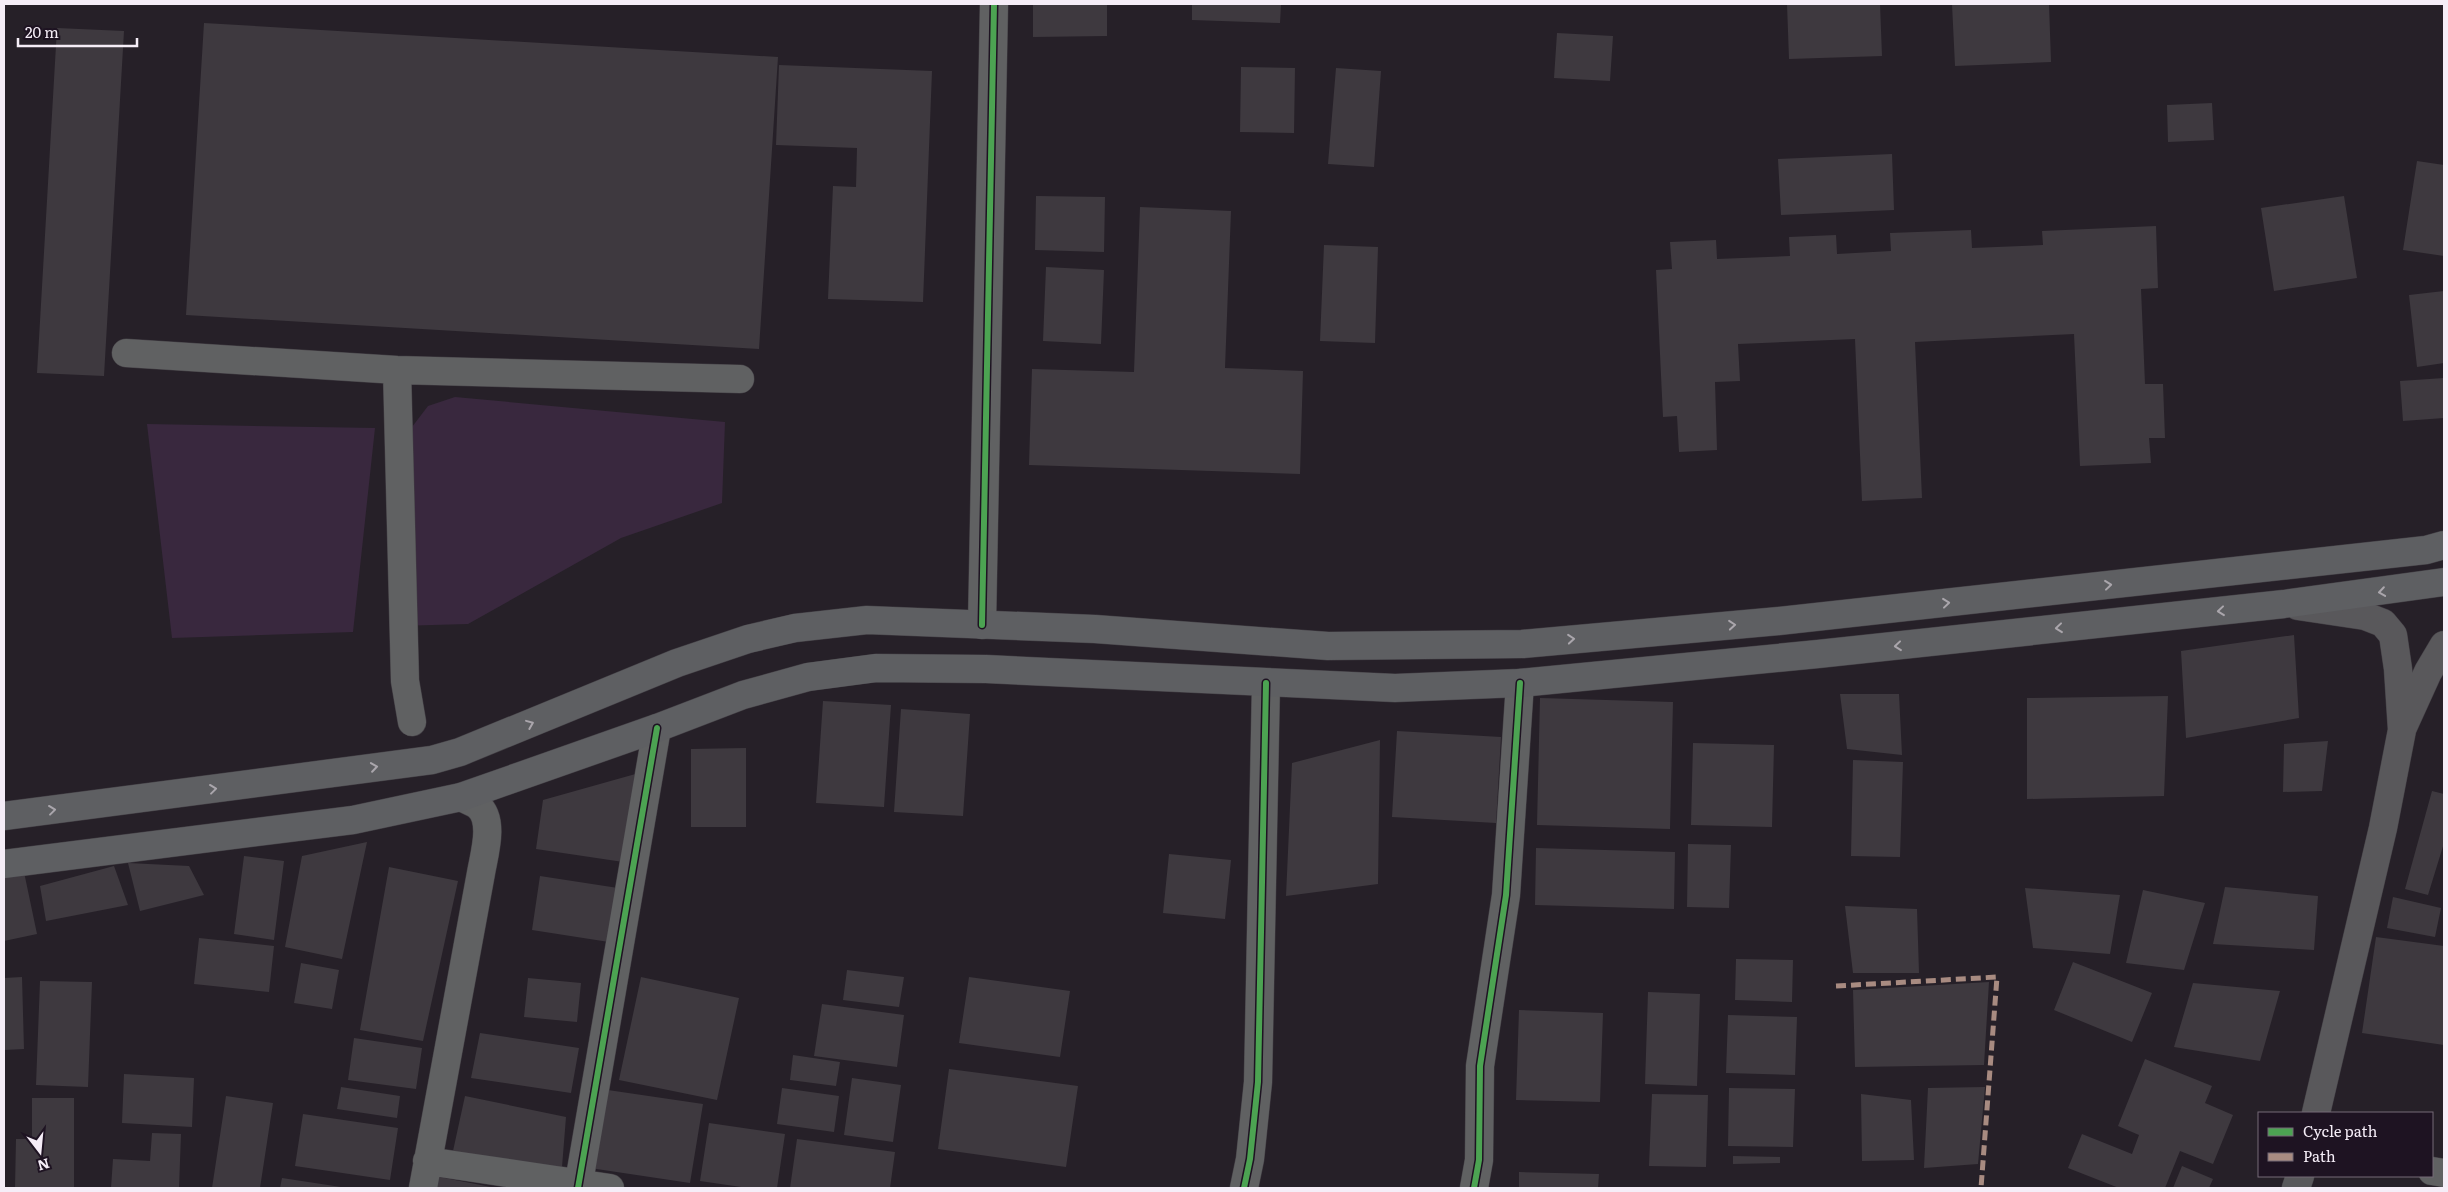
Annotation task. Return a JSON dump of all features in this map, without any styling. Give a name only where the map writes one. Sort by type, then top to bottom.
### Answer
[{"type":"highway","points":[[4,816],[432,760],[460,752],[677,663],[748,639],[795,628],[867,620],[1095,629],[1328,646],[1522,644],[1779,621],[2426,550],[2444,545]]},
{"type":"highway","points":[[4,864],[353,820],[461,797],[743,696],[808,677],[876,668],[986,669],[1395,688],[1520,683],[1828,653],[2284,604],[2444,582]]},
{"type":"main road","points":[[2284,604],[2365,616],[2383,623],[2393,636],[2398,669],[2402,730]]},
{"type":"main road","points":[[2316,1112],[2383,828],[2402,730],[2428,672],[2444,645]]},
{"type":"street","points":[[982,626],[994,4]]},
{"type":"street","points":[[126,352],[397,370],[740,379]]},
{"type":"street","points":[[397,370],[405,682],[412,722]]},
{"type":"street","points":[[1244,1188],[1250,1159],[1258,1082],[1266,683]]},
{"type":"street","points":[[1474,1188],[1479,1160],[1480,1066],[1506,895],[1520,683]]},
{"type":"street","points":[[579,1186],[657,728]]},
{"type":"street","points":[[422,1188],[481,873],[486,833],[487,819],[479,807],[461,797]]},
{"type":"street","points":[[427,1161],[579,1186],[610,1188]]},
{"type":"shaded area","points":[[455,397],[725,422],[722,503],[621,538],[468,624],[397,626],[412,427],[428,406]]},
{"type":"shaded area","points":[[147,424],[375,428],[353,632],[172,638]]},
{"type":"building","points":[[1033,4],[1107,4],[1107,36],[1033,37]]},
{"type":"building","points":[[1192,4],[1281,4],[1280,23],[1192,20]]},
{"type":"building","points":[[1787,4],[1880,4],[1882,56],[1789,59]]},
{"type":"building","points":[[1952,4],[2049,4],[2051,62],[1955,66]]},
{"type":"building","points":[[204,23],[778,57],[759,349],[186,315]]},
{"type":"building","points":[[57,28],[124,31],[104,376],[37,373]]},
{"type":"building","points":[[1557,33],[1613,36],[1610,81],[1554,78]]},
{"type":"building","points":[[779,65],[932,71],[923,302],[828,299],[833,186],[856,187],[857,148],[776,145]]},
{"type":"building","points":[[1241,67],[1295,68],[1294,133],[1240,132]]},
{"type":"building","points":[[1336,68],[1381,71],[1374,167],[1328,164]]},
{"type":"building","points":[[2212,103],[2214,140],[2168,142],[2167,105]]},
{"type":"building","points":[[1892,154],[1894,210],[1781,215],[1778,159]]},
{"type":"building","points":[[2417,161],[2444,165],[2444,256],[2403,250]]},
{"type":"building","points":[[1036,196],[1105,197],[1104,252],[1035,250]]},
{"type":"building","points":[[2344,196],[2357,278],[2274,291],[2261,208]]},
{"type":"building","points":[[1140,207],[1231,211],[1225,368],[1303,371],[1300,474],[1029,465],[1032,369],[1134,372]]},
{"type":"building","points":[[2156,226],[2158,288],[2141,289],[2145,384],[2163,384],[2165,438],[2149,438],[2151,463],[2080,466],[2074,334],[1915,342],[1922,498],[1862,501],[1855,339],[1738,344],[1740,381],[1715,382],[1717,450],[1679,452],[1677,416],[1663,417],[1656,270],[1672,269],[1670,242],[1716,240],[1717,259],[1790,256],[1789,237],[1836,235],[1837,254],[1891,251],[1890,233],[1971,230],[1972,248],[2043,245],[2042,231]]},
{"type":"building","points":[[1324,245],[1378,247],[1375,343],[1320,341]]},
{"type":"building","points":[[1046,267],[1104,270],[1101,344],[1043,341]]},
{"type":"building","points":[[2444,291],[2444,363],[2417,367],[2409,295]]},
{"type":"building","points":[[2444,378],[2444,418],[2403,421],[2400,381]]},
{"type":"building","points":[[2294,635],[2299,718],[2186,738],[2181,651]]},
{"type":"building","points":[[1840,694],[1899,694],[1902,755],[1847,749]]},
{"type":"building","points":[[2168,696],[2164,796],[2027,799],[2027,698]]},
{"type":"building","points":[[1540,698],[1673,702],[1670,829],[1537,825]]},
{"type":"building","points":[[823,701],[891,705],[884,807],[816,803]]},
{"type":"building","points":[[901,709],[970,714],[963,816],[894,812]]},
{"type":"building","points":[[1397,731],[1501,737],[1496,823],[1392,817]]},
{"type":"building","points":[[1380,740],[1378,884],[1286,896],[1292,763]]},
{"type":"building","points":[[2328,741],[2322,791],[2283,792],[2284,744]]},
{"type":"building","points":[[1693,743],[1774,745],[1772,827],[1691,825]]},
{"type":"building","points":[[746,748],[746,827],[691,827],[691,749]]},
{"type":"building","points":[[1853,760],[1903,762],[1900,857],[1851,856]]},
{"type":"building","points":[[639,773],[630,863],[536,849],[543,800]]},
{"type":"building","points":[[2432,791],[2444,794],[2444,843],[2428,895],[2405,889]]},
{"type":"building","points":[[367,842],[342,959],[285,947],[302,856]]},
{"type":"building","points":[[1688,844],[1731,845],[1729,908],[1687,907]]},
{"type":"building","points":[[1536,848],[1675,852],[1674,909],[1535,905]]},
{"type":"building","points":[[1169,854],[1231,860],[1225,919],[1163,913]]},
{"type":"building","points":[[244,856],[284,861],[274,940],[234,934]]},
{"type":"building","points":[[128,863],[189,866],[204,895],[140,911]]},
{"type":"building","points":[[114,866],[128,905],[46,921],[40,886]]},
{"type":"building","points":[[389,867],[458,881],[423,1041],[360,1030]]},
{"type":"building","points":[[24,872],[37,934],[4,941],[4,876]]},
{"type":"building","points":[[540,876],[618,888],[609,942],[532,930]]},
{"type":"building","points":[[2225,887],[2318,896],[2314,950],[2213,944]]},
{"type":"building","points":[[2025,888],[2120,895],[2110,954],[2033,948]]},
{"type":"building","points":[[2143,890],[2205,903],[2184,970],[2126,963]]},
{"type":"building","points":[[2393,897],[2441,908],[2435,937],[2387,928]]},
{"type":"building","points":[[1845,906],[1917,909],[1919,973],[1853,973]]},
{"type":"building","points":[[2376,937],[2444,946],[2444,1045],[2362,1033]]},
{"type":"building","points":[[199,938],[274,946],[269,992],[194,984]]},
{"type":"building","points":[[1736,959],[1793,960],[1792,1002],[1735,1000]]},
{"type":"building","points":[[2073,962],[2152,993],[2132,1042],[2054,1010]]},
{"type":"building","points":[[301,963],[339,970],[332,1009],[294,1003]]},
{"type":"building","points":[[847,970],[904,977],[899,1007],[843,1000]]},
{"type":"building","points":[[22,977],[24,1049],[4,1050],[4,978]]},
{"type":"building","points":[[641,977],[739,998],[717,1100],[619,1080]]},
{"type":"building","points":[[969,977],[1070,991],[1060,1057],[959,1043]]},
{"type":"building","points":[[528,978],[581,983],[577,1022],[524,1017]]},
{"type":"building","points":[[40,981],[92,982],[88,1087],[36,1085]]},
{"type":"building","points":[[1989,982],[1984,1065],[1855,1067],[1853,990]]},
{"type":"building","points":[[2193,983],[2280,991],[2260,1061],[2174,1047]]},
{"type":"building","points":[[1648,992],[1700,994],[1697,1086],[1645,1084]]},
{"type":"building","points":[[822,1004],[904,1015],[897,1067],[814,1056]]},
{"type":"building","points":[[1519,1010],[1603,1013],[1600,1102],[1516,1100]]},
{"type":"building","points":[[1728,1015],[1797,1017],[1795,1075],[1726,1073]]},
{"type":"building","points":[[480,1033],[579,1048],[571,1093],[471,1078]]},
{"type":"building","points":[[354,1038],[422,1048],[416,1089],[348,1080]]},
{"type":"building","points":[[793,1055],[840,1062],[836,1086],[790,1080]]},
{"type":"building","points":[[2145,1059],[2212,1086],[2205,1103],[2233,1115],[2213,1164],[2180,1151],[2165,1188],[2119,1188],[2068,1168],[2082,1134],[2132,1154],[2139,1135],[2118,1126]]},
{"type":"building","points":[[949,1069],[1078,1086],[1066,1167],[938,1149]]},
{"type":"building","points":[[124,1074],[194,1078],[192,1127],[122,1123]]},
{"type":"building","points":[[852,1078],[901,1085],[893,1142],[844,1135]]},
{"type":"building","points":[[341,1087],[400,1096],[397,1118],[337,1109]]},
{"type":"building","points":[[1985,1087],[1978,1164],[1924,1168],[1928,1088]]},
{"type":"building","points":[[782,1088],[839,1096],[834,1132],[777,1124]]},
{"type":"building","points":[[1729,1088],[1795,1089],[1793,1147],[1728,1146]]},
{"type":"building","points":[[601,1089],[703,1104],[690,1183],[590,1168]]},
{"type":"building","points":[[1652,1094],[1708,1095],[1706,1167],[1649,1166]]},
{"type":"building","points":[[1861,1094],[1911,1100],[1914,1160],[1862,1161]]},
{"type":"building","points":[[226,1096],[273,1103],[260,1188],[212,1188]]},
{"type":"building","points":[[465,1096],[566,1117],[562,1167],[453,1151]]},
{"type":"building","points":[[32,1098],[74,1098],[74,1188],[15,1188],[16,1139],[32,1139]]},
{"type":"building","points":[[303,1114],[398,1128],[390,1180],[295,1166]]},
{"type":"building","points":[[709,1123],[785,1134],[777,1188],[748,1188],[700,1181]]},
{"type":"building","points":[[152,1133],[181,1134],[179,1188],[111,1188],[113,1159],[150,1161]]},
{"type":"building","points":[[797,1139],[895,1152],[890,1188],[790,1188]]},
{"type":"building","points":[[1733,1156],[1780,1157],[1780,1163],[1733,1164]]},
{"type":"building","points":[[2182,1166],[2213,1179],[2209,1188],[2173,1188]]},
{"type":"building","points":[[1519,1172],[1599,1174],[1598,1188],[1519,1188]]},
{"type":"building","points":[[429,1175],[491,1187],[491,1188],[426,1188]]},
{"type":"building","points":[[282,1178],[341,1187],[341,1188],[280,1188]]},
{"type":"marked path","points":[[1836,986],[1997,977],[1981,1188]]},
{"type":"cycle path","points":[[982,625],[994,4]]},
{"type":"cycle path","points":[[1244,1188],[1250,1159],[1258,1082],[1266,683]]},
{"type":"cycle path","points":[[1474,1188],[1479,1160],[1480,1066],[1506,895],[1520,683]]},
{"type":"cycle path","points":[[578,1188],[657,728]]}]
